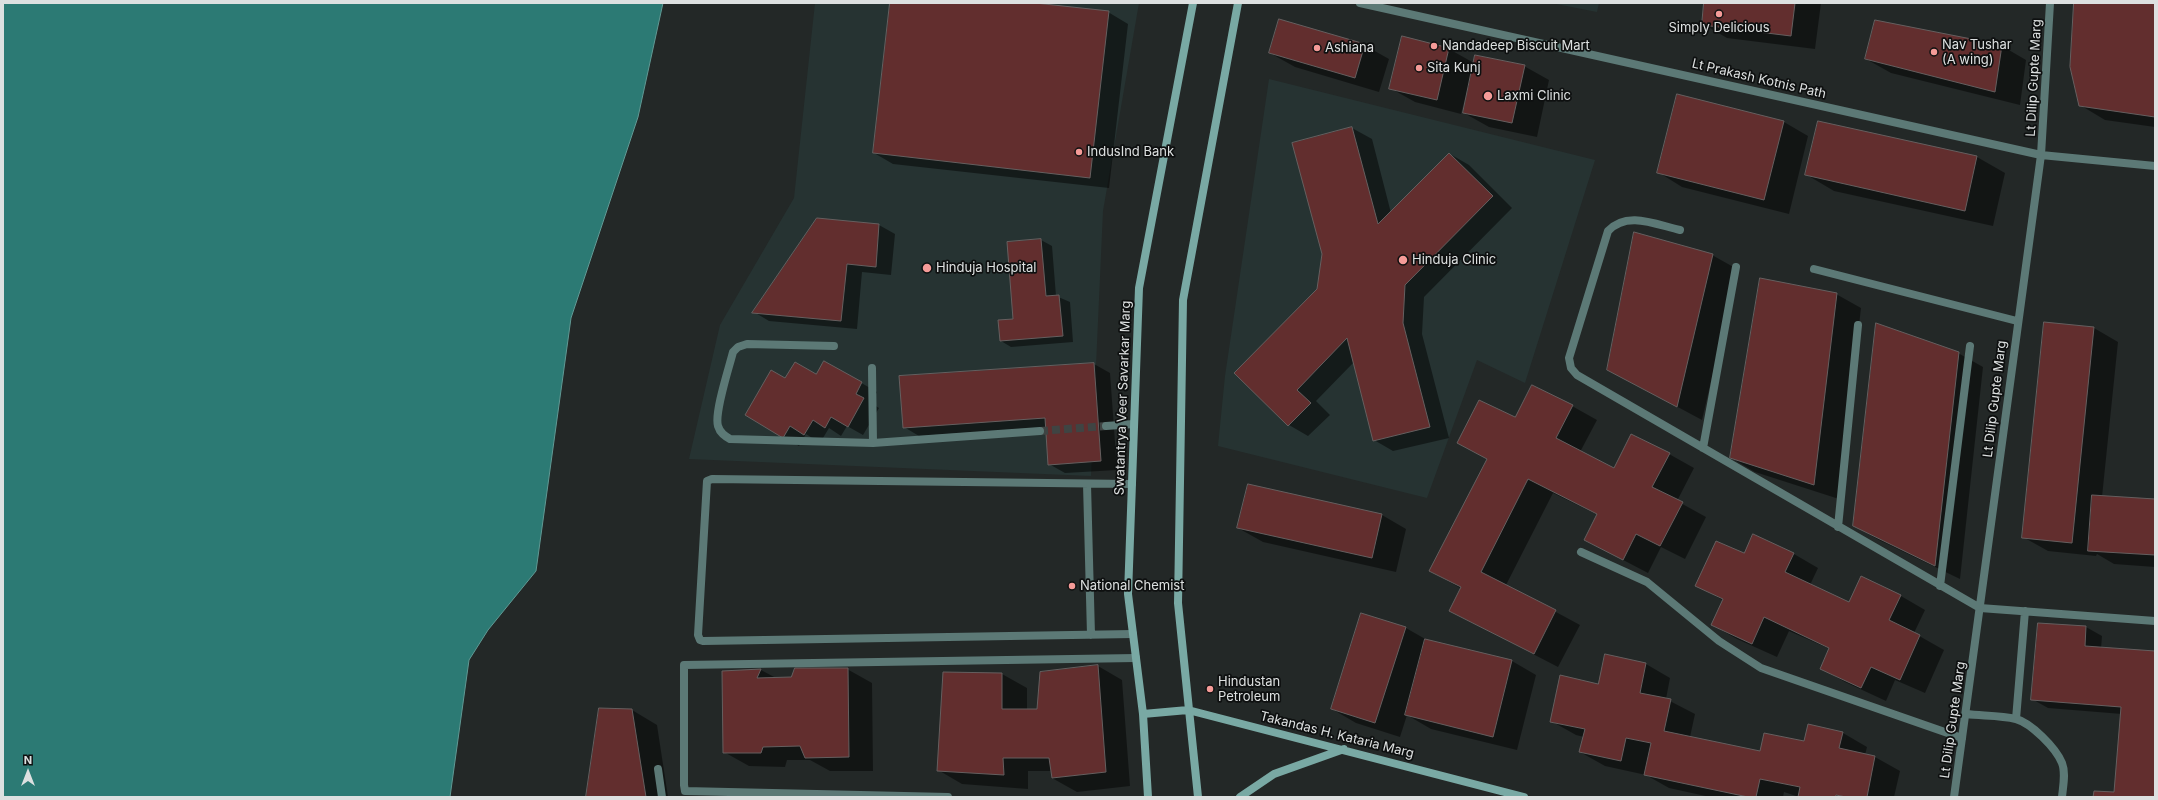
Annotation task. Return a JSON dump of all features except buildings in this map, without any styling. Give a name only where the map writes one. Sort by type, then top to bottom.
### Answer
[{"type":"main road","name":"Swatantrya Veer Savarkar Marg","points":[[1148,797],[1143,714],[1128,594],[1140,288],[1193,3]]},
{"type":"main road","points":[[1198,797],[1178,603],[1184,300],[1238,3]]},
{"type":"main road","name":"Takandas H. Kataria Marg","points":[[1143,714],[1188,710],[1344,749],[1524,797]]},
{"type":"main road","points":[[1240,797],[1274,774],[1344,749]]},
{"type":"street","name":"Lt Prakash Kotnis Path","points":[[1360,3],[2041,154],[2155,166]]},
{"type":"street","name":"Lt Dilip Gupte Marg","points":[[1954,797],[2017,320],[2041,154],[2050,3]]},
{"type":"street","points":[[1680,230],[1632,219],[1622,221],[1608,231],[1569,358],[1571,368],[1577,375],[1980,608],[2155,621]]},
{"type":"street","points":[[1703,448],[1736,267]]},
{"type":"street","points":[[1814,269],[2017,320]]},
{"type":"street","points":[[1838,527],[1858,325]]},
{"type":"street","points":[[834,346],[747,344],[738,347],[733,352],[718,414],[718,426],[722,435],[730,439],[873,443],[1040,431]]},
{"type":"street","points":[[1940,586],[1970,346]]},
{"type":"street","points":[[872,368],[873,443]]},
{"type":"street","points":[[1106,426],[1134,424]]},
{"type":"street","points":[[1132,484],[712,479],[707,481],[698,635],[700,640],[704,641],[1133,634]]},
{"type":"street","points":[[1086,484],[1091,635]]},
{"type":"street","points":[[1581,552],[1646,582],[1719,641],[1761,668],[1962,738]]},
{"type":"street","points":[[2016,719],[2025,611]]},
{"type":"street","points":[[948,797],[685,791],[684,665],[1136,658]]},
{"type":"street","points":[[1966,714],[2016,719],[2031,725],[2050,746],[2062,763],[2064,777],[2062,797]]},
{"type":"street","points":[[658,769],[662,797]]},
{"type":"shaded area","name":"Hinduja Hospital","points":[[815,3],[1139,3],[1103,211],[1091,476],[689,459],[720,325],[794,198]]},
{"type":"shaded area","points":[[1551,3],[1599,3],[1597,12]]},
{"type":"shaded area","name":"Hinduja Clinic","points":[[1269,79],[1595,160],[1525,383],[1477,360],[1427,498],[1218,446],[1225,376]]},
{"type":"water","points":[[3,3],[663,3],[638,117],[571,318],[536,571],[488,630],[469,660],[450,797],[3,797]]},
{"type":"tunnel","points":[[1040,431],[1106,426]]},
{"type":"place","name":"Simply Delicious","points":[[1719,14]]},
{"type":"place","name":"Nandadeep Biscuit Mart","points":[[1434,46]]},
{"type":"place","name":"Ashiana","points":[[1317,48]]},
{"type":"place","name":"Nav Tushar (A wing)","points":[[1934,52]]},
{"type":"place","name":"Sita Kunj","points":[[1419,68]]},
{"type":"place","name":"Laxmi Clinic","points":[[1488,96]]},
{"type":"place","name":"IndusInd Bank","points":[[1079,152]]},
{"type":"place","name":"Hinduja Clinic","points":[[1403,260]]},
{"type":"place","name":"Hinduja Hospital","points":[[927,268]]},
{"type":"place","name":"National Chemist","points":[[1072,586]]},
{"type":"place","name":"Hindustan Petroleum","points":[[1210,689]]}]
